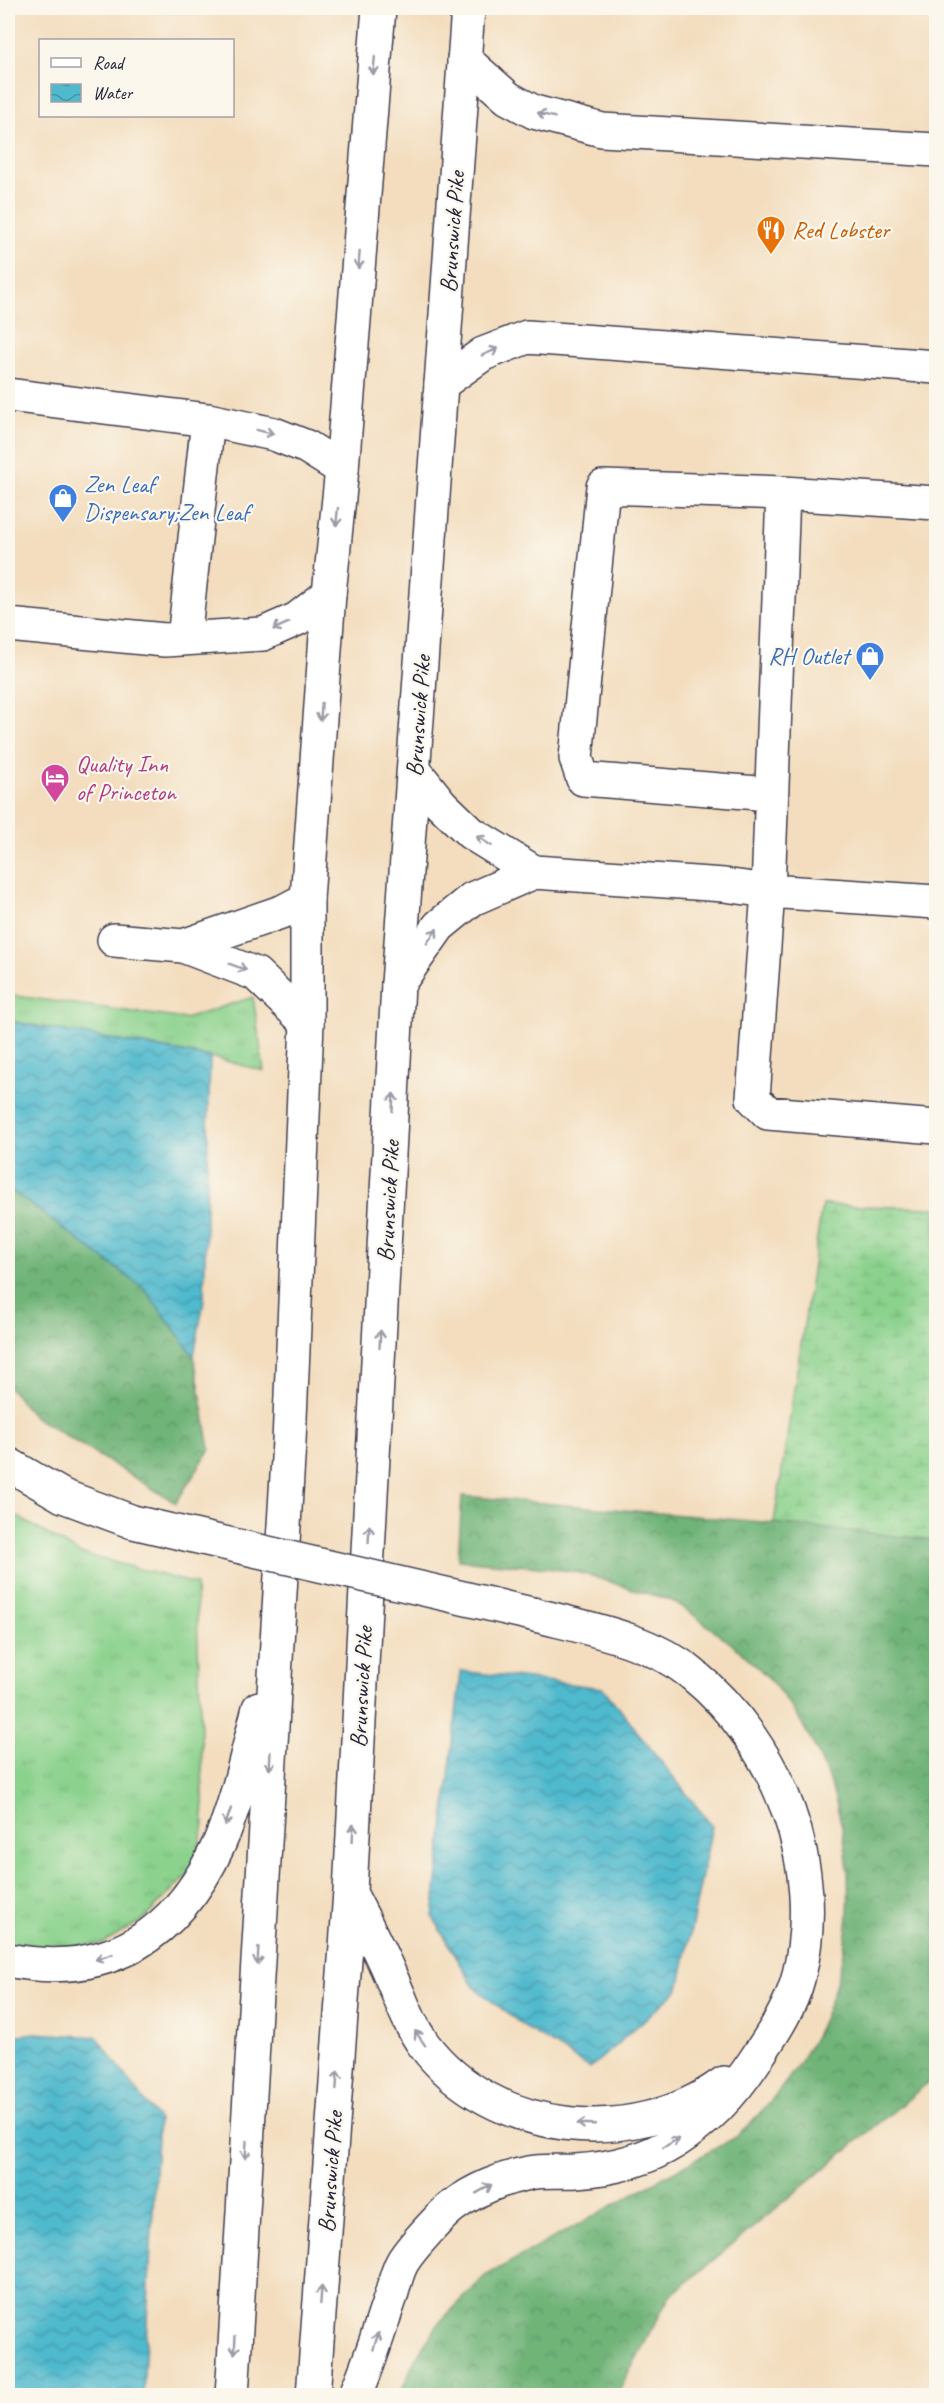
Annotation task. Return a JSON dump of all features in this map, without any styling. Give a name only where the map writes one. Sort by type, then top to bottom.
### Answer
[{"type":"main road","points":[[232,2396],[299,1253],[307,1023],[307,900],[329,594],[342,469],[379,8]]},
{"type":"main road","name":"Brunswick Pike","points":[[313,2396],[350,1892],[398,984],[468,8]]},
{"type":"main road","points":[[464,59],[508,98],[534,112],[602,130],[936,150]]},
{"type":"main road","points":[[441,384],[483,354],[527,337],[936,367]]},
{"type":"main road","points":[[8,395],[208,420],[274,434],[307,447],[342,469]]},
{"type":"main road","points":[[184,639],[208,420]]},
{"type":"main road","points":[[771,794],[583,779],[576,758],[603,487],[783,493],[936,503]]},
{"type":"main road","points":[[783,493],[768,891],[753,1098],[768,1113],[936,1126]]},
{"type":"main road","points":[[8,625],[165,640],[263,634],[297,619],[329,594]]},
{"type":"main road","points":[[414,770],[441,804],[471,833],[534,872]]},
{"type":"main road","points":[[398,984],[439,926],[472,899],[534,872],[936,902]]},
{"type":"main road","points":[[183,946],[284,911],[307,900]]},
{"type":"main road","points":[[114,940],[183,946],[256,974],[307,1023]]},
{"type":"main road","points":[[8,1464],[63,1496],[133,1522],[532,1614],[629,1641],[659,1653],[689,1672],[723,1703],[752,1740],[777,1782],[793,1823],[804,1867],[807,1908],[805,1942],[798,1981],[784,2014],[746,2073],[720,2105],[702,2122],[676,2141],[653,2153],[611,2167],[576,2171],[531,2172],[495,2183],[453,2206],[402,2262],[368,2366],[355,2396]]},
{"type":"main road","points":[[17,1966],[78,1964],[120,1952],[140,1942],[163,1925],[181,1906],[201,1878],[219,1843],[236,1794],[277,1640]]},
{"type":"main road","points":[[350,1892],[390,1975],[407,2018],[424,2045],[460,2082],[478,2095],[519,2114],[566,2124],[597,2125],[649,2118],[696,2100],[718,2087],[744,2067],[767,2043]]},
{"type":"green space","points":[[8,995],[185,1019],[253,997],[264,1071],[210,1057],[8,1021]]},
{"type":"green space","points":[[8,1188],[145,1289],[194,1356],[210,1449],[176,1503],[33,1416],[8,1386]]},
{"type":"green space","points":[[822,1205],[936,1208],[936,1540],[774,1523]]},
{"type":"green space","points":[[462,1496],[774,1523],[936,1540],[936,2076],[670,2296],[620,2389],[623,2395],[399,2396],[416,2357],[440,2322],[485,2276],[736,2137],[780,2089],[800,2062],[816,2034],[834,1990],[845,1944],[849,1896],[846,1849],[836,1803],[820,1759],[798,1717],[769,1679],[753,1663],[687,1610],[669,1600],[575,1572],[458,1560]]},
{"type":"green space","points":[[8,1511],[79,1553],[196,1584],[204,1826],[192,1870],[144,1919],[103,1944],[51,1948],[8,1944]]},
{"type":"water","points":[[8,1021],[210,1057],[204,1300],[194,1356],[145,1289],[8,1188]]},
{"type":"water","points":[[461,1671],[603,1688],[712,1826],[679,1989],[590,2068],[526,2028],[474,1987],[433,1917]]},
{"type":"water","points":[[35,2033],[97,2037],[158,2119],[143,2395],[8,2395],[8,2037]]},
{"type":"place","name":"Red Lobster","points":[[771,256]]},
{"type":"place","name":"Zen Leaf Dispensary;Zen Leaf","points":[[63,524]]},
{"type":"place","name":"RH Outlet","points":[[870,682]]},
{"type":"place","name":"Quality Inn of Princeton","points":[[55,804]]}]
